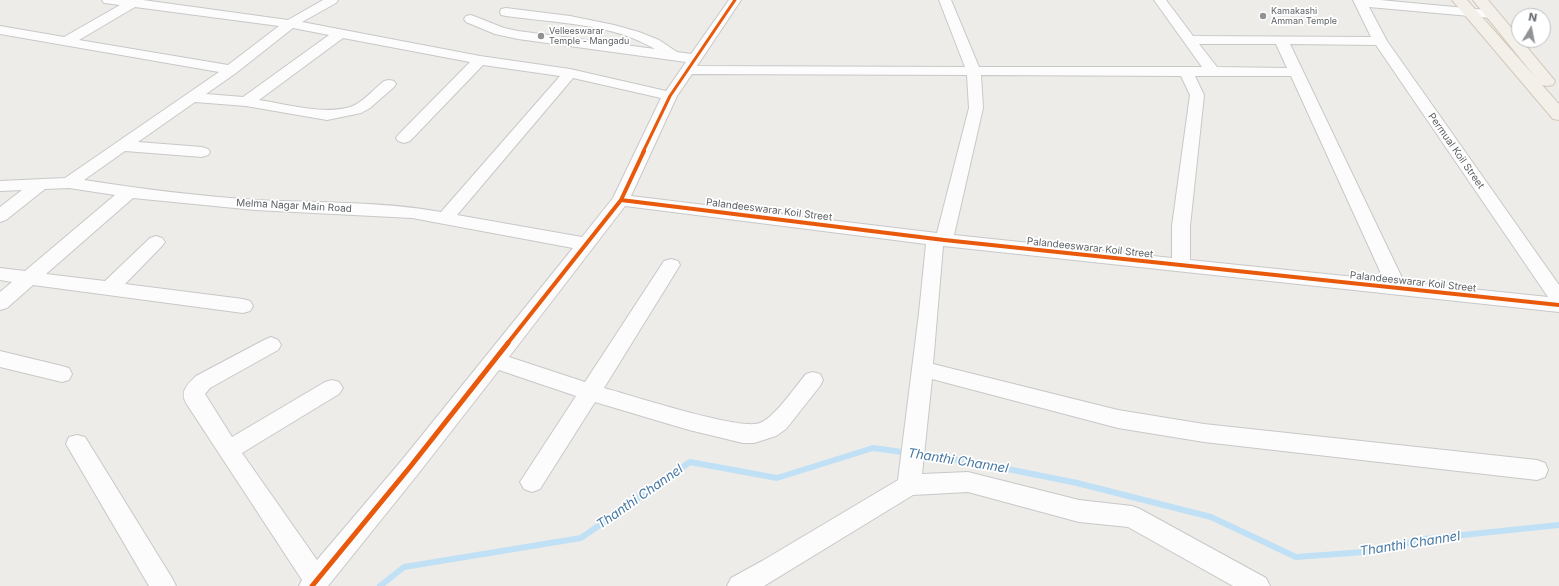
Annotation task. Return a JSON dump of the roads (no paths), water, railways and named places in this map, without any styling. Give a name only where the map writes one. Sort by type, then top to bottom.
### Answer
[{"type":"main road","points":[[1480,0],[1559,95]]},
{"type":"main road","points":[[1463,5],[1559,115]]},
{"type":"street","points":[[108,0],[136,2],[290,24],[480,60],[570,73],[670,96]]},
{"type":"street","points":[[69,183],[231,70],[290,24],[332,0]]},
{"type":"street","points":[[271,345],[203,382],[194,391],[194,397],[314,583],[410,467],[621,200],[670,96],[735,0]]},
{"type":"street","points":[[909,486],[922,369],[939,240],[976,108],[974,71],[945,0]]},
{"type":"street","points":[[1160,0],[1212,71]]},
{"type":"street","points":[[1360,1],[1463,5],[1492,14]]},
{"type":"street","name":"Permual Koil Street","points":[[1360,1],[1380,41],[1559,299]]},
{"type":"street","points":[[67,41],[136,2]]},
{"type":"street","points":[[506,12],[612,28],[651,40],[675,56],[693,64],[974,71],[1295,72]]},
{"type":"street","points":[[472,19],[500,31],[518,35],[675,56]]},
{"type":"street","points":[[0,30],[231,70]]},
{"type":"street","points":[[246,102],[340,34]]},
{"type":"street","points":[[1190,40],[1380,41]]},
{"type":"street","points":[[1281,40],[1397,288]]},
{"type":"street","points":[[404,138],[480,60]]},
{"type":"street","points":[[1181,265],[1181,226],[1197,95],[1186,71]]},
{"type":"street","points":[[445,218],[570,73]]},
{"type":"street","points":[[191,98],[246,102],[327,115],[343,113],[365,105],[389,84]]},
{"type":"street","points":[[122,146],[202,152]]},
{"type":"street","name":"Melma Nagar Main Road","points":[[0,186],[69,183],[129,192],[255,205],[412,212],[586,244]]},
{"type":"street","points":[[0,216],[40,184]]},
{"type":"street","points":[[0,303],[129,192]]},
{"type":"street","name":"Palandeeswarar Koil Street","points":[[621,200],[939,240],[1559,305]]},
{"type":"street","points":[[109,288],[156,242]]},
{"type":"street","points":[[532,482],[671,265]]},
{"type":"street","points":[[0,274],[243,306]]},
{"type":"street","points":[[0,359],[62,374]]},
{"type":"street","points":[[494,360],[590,392],[689,421],[743,434],[754,434],[768,430],[778,423],[813,380]]},
{"type":"street","points":[[922,369],[1118,419],[1204,433],[1537,470]]},
{"type":"street","points":[[228,450],[332,388]]},
{"type":"street","points":[[77,444],[163,586]]},
{"type":"street","points":[[740,586],[909,486],[968,482],[1079,511],[1132,517],[1257,586]]},
{"type":"waterway","name":"Thanthi Channel","points":[[380,586],[404,567],[581,538],[690,462],[777,478],[873,448],[909,453]]},
{"type":"waterway","name":"Thanthi Channel","points":[[917,454],[978,463],[1077,483],[1211,517],[1296,557],[1378,551],[1424,539],[1559,525]]},
{"type":"place","name":"Kamakashi Amman Temple","points":[[1263,16]]},
{"type":"place","name":"Velleeswarar Temple - Mangadu","points":[[541,36]]}]
